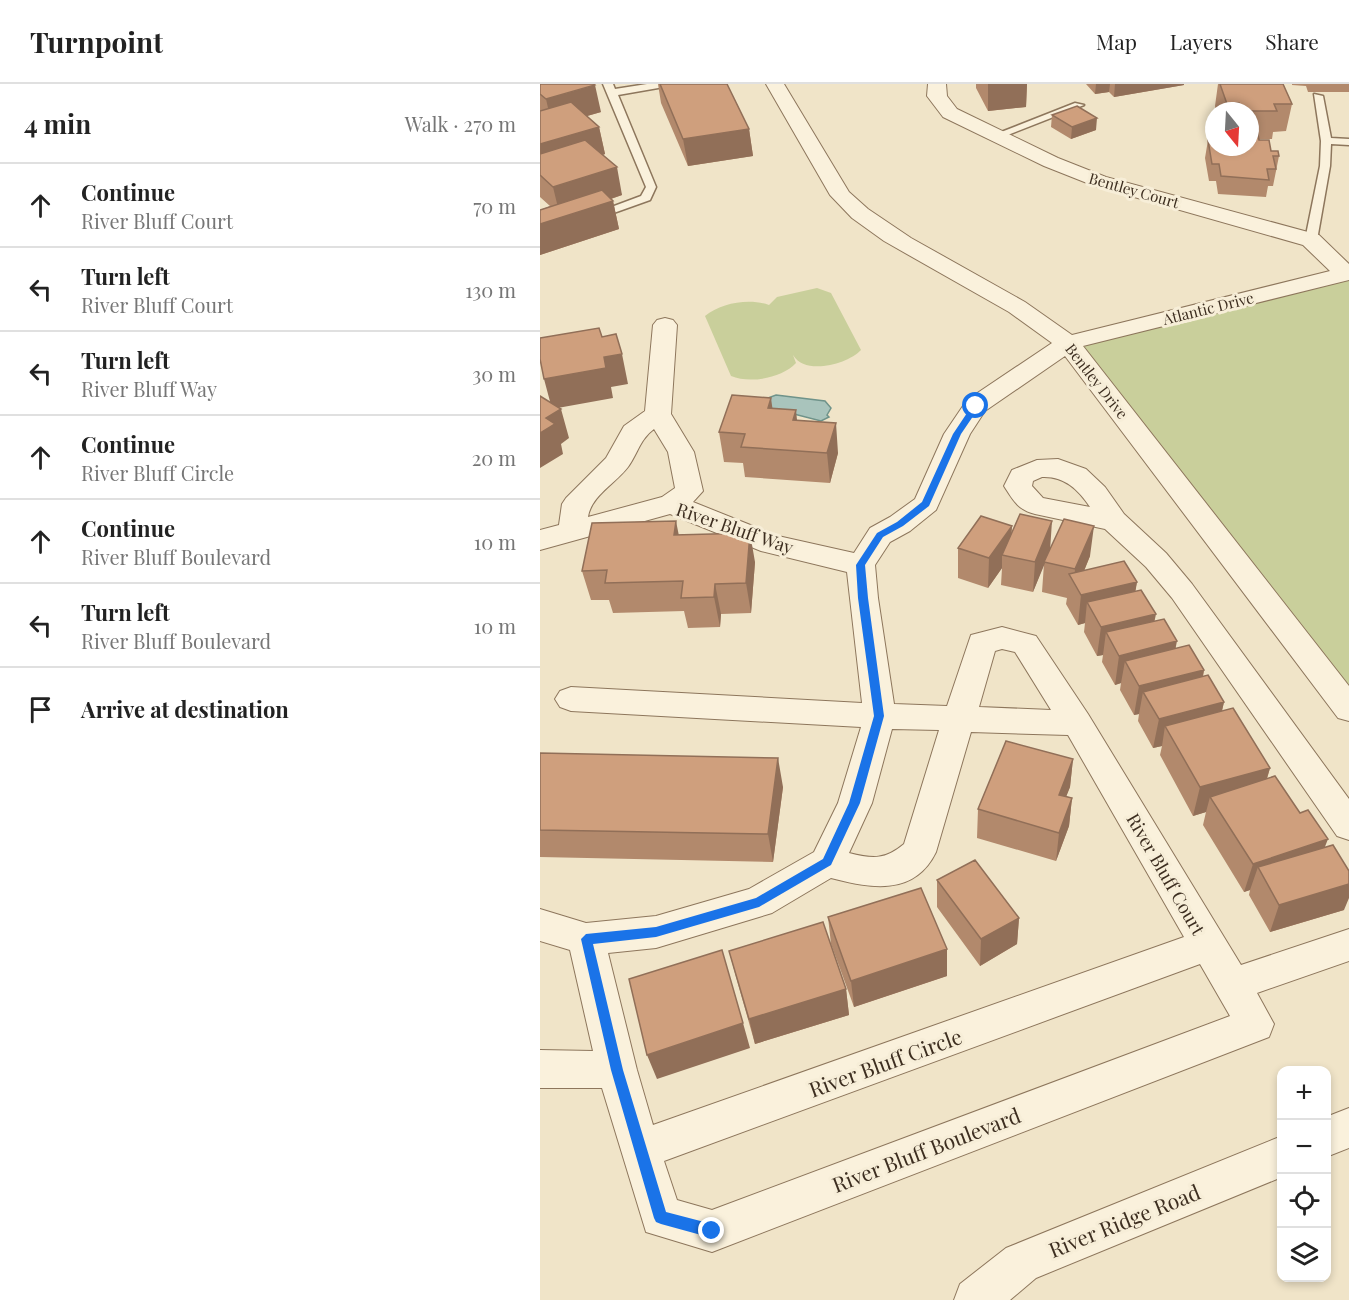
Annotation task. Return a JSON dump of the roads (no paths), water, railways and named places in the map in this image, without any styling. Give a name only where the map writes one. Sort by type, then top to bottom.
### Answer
[{"type":"street","name":"Bentley Drive","points":[[775,84],[841,195],[854,209],[883,232],[1042,322],[1068,343],[1349,709]]},
{"type":"street","name":"Bentley Court","points":[[937,84],[937,96],[950,112],[1051,162],[1099,181],[1311,240],[1347,274]]},
{"type":"street","name":"Atlantic Drive","points":[[1068,343],[1347,274]]},
{"type":"street","points":[[665,325],[658,414],[681,452],[689,491],[672,504]]},
{"type":"street","points":[[540,925],[586,939],[656,932],[759,902],[827,862],[855,803],[879,716],[863,598],[861,565],[880,535],[900,524],[926,504],[957,434],[976,406],[1068,343]]},
{"type":"street","points":[[572,532],[576,504],[617,464],[633,432],[658,414]]},
{"type":"street","name":"River Bluff Way","points":[[540,540],[672,504],[771,544],[861,565]]},
{"type":"street","points":[[1114,521],[1156,560],[1182,591],[1349,826]]},
{"type":"street","name":"River Bluff Court","points":[[827,862],[866,872],[898,870],[919,852],[961,719],[982,643],[1002,638],[1025,644],[1077,723],[1255,1024]]},
{"type":"street","points":[[571,699],[879,716],[1077,723]]},
{"type":"street","points":[[586,939],[617,1070],[640,1150]]},
{"type":"street","name":"River Bluff Circle","points":[[640,1150],[1208,945]]},
{"type":"street","points":[[1232,985],[1349,945]]},
{"type":"street","name":"River Bluff Boulevard","points":[[640,1150],[661,1218],[712,1231],[1255,1024]]},
{"type":"street","points":[[540,1069],[617,1070]]},
{"type":"street","points":[[1331,1135],[1349,1128]]},
{"type":"street","name":"River Ridge Road","points":[[976,1300],[1021,1263],[1277,1158]]},
{"type":"lane","points":[[585,220],[646,198],[651,187],[610,88],[664,84]]},
{"type":"lane","points":[[1311,240],[1325,166],[1326,141],[1318,96]]},
{"type":"lane","points":[[996,136],[1079,105]]},
{"type":"lane","points":[[1326,141],[1349,142]]},
{"type":"water","points":[[776,395],[825,401],[831,408],[827,415],[829,417],[821,421],[794,414],[757,419],[765,399]]}]
